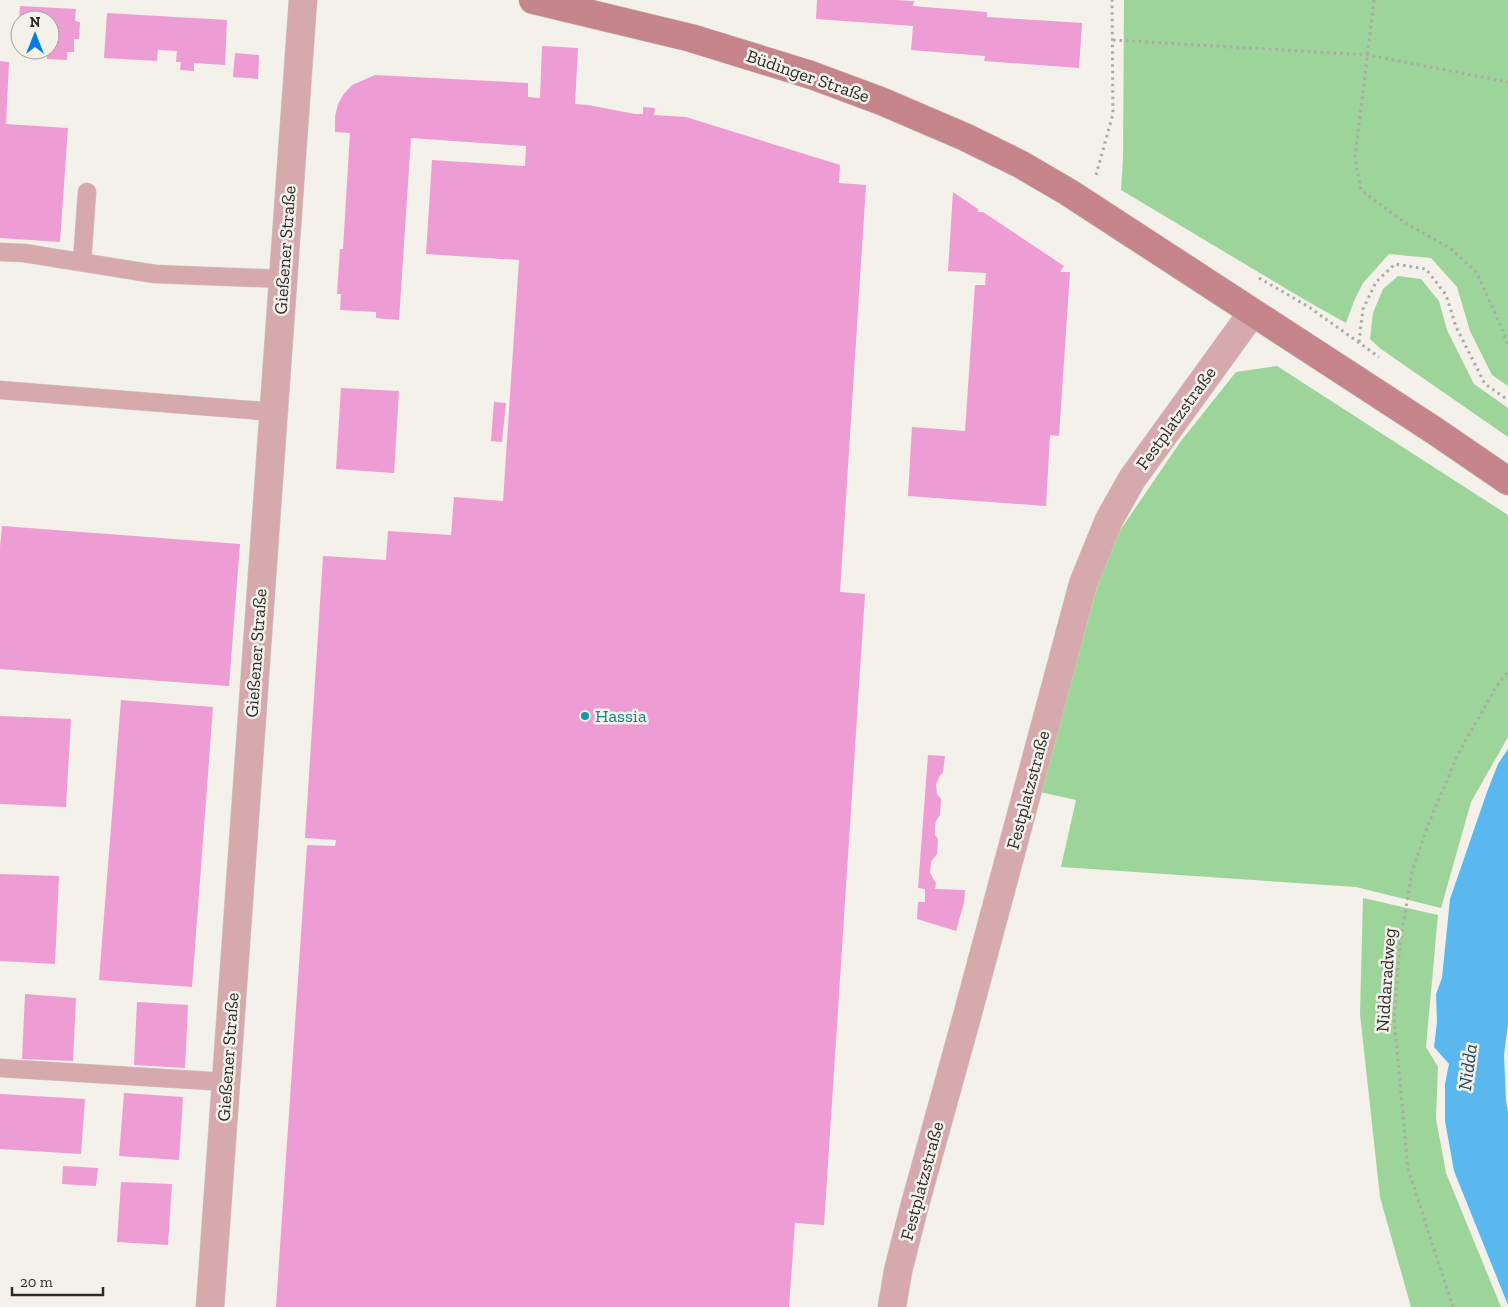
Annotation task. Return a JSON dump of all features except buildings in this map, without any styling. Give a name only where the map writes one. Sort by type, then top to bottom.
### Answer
[{"type":"main road","name":"Büdinger Straße","points":[[533,0],[691,38],[820,78],[881,100],[965,137],[1020,164],[1068,192],[1435,431],[1508,481]]},
{"type":"street","name":"Gießener Straße","points":[[210,1307],[303,0]]},
{"type":"street","name":"Festplatzstraße","points":[[892,1307],[898,1271],[914,1208],[1083,584],[1108,520],[1132,479],[1252,313]]},
{"type":"lane","points":[[82,262],[87,192]]},
{"type":"lane","points":[[0,252],[24,253],[155,274],[283,279]]},
{"type":"lane","points":[[0,390],[274,412]]},
{"type":"lane","points":[[0,1068],[226,1082]]},
{"type":"path","points":[[1094,182],[1113,114],[1112,0]]},
{"type":"path","points":[[1374,0],[1355,158],[1361,190],[1404,222],[1450,248],[1477,273],[1508,345]]},
{"type":"path","points":[[1113,40],[1368,55],[1508,82]]},
{"type":"path","points":[[1309,307],[1359,342],[1363,309],[1376,282],[1394,264],[1426,269],[1446,295],[1456,326],[1485,384],[1508,400]]},
{"type":"path","name":"Niddaradweg","points":[[1453,1307],[1408,1169],[1394,1018],[1400,944],[1412,872],[1428,825],[1458,754],[1496,687],[1508,671]]},
{"type":"green space","points":[[1124,0],[1508,0],[1508,386],[1492,375],[1470,331],[1457,287],[1431,258],[1389,254],[1363,283],[1346,323],[1121,190],[1123,160]]},
{"type":"green space","points":[[1398,276],[1421,279],[1439,301],[1447,330],[1474,384],[1508,408],[1508,437],[1381,349],[1370,339],[1373,313],[1383,289]]},
{"type":"green space","points":[[1277,366],[1508,515],[1508,737],[1471,802],[1441,908],[1356,887],[1061,867],[1076,800],[1040,792],[1108,548],[1181,441],[1236,372]]},
{"type":"green space","points":[[1363,898],[1438,915],[1426,1047],[1438,1067],[1436,1119],[1446,1173],[1501,1307],[1411,1307],[1380,1197],[1360,1014]]},
{"type":"water","name":"Nidda","points":[[1508,749],[1508,1024],[1504,1055],[1508,1112],[1508,1305],[1454,1171],[1445,1121],[1445,1084],[1449,1064],[1434,1047],[1437,1022],[1436,994],[1442,978],[1450,899],[1487,792],[1498,764]]},
{"type":"place","name":"Hassia","points":[[585,716]]}]
